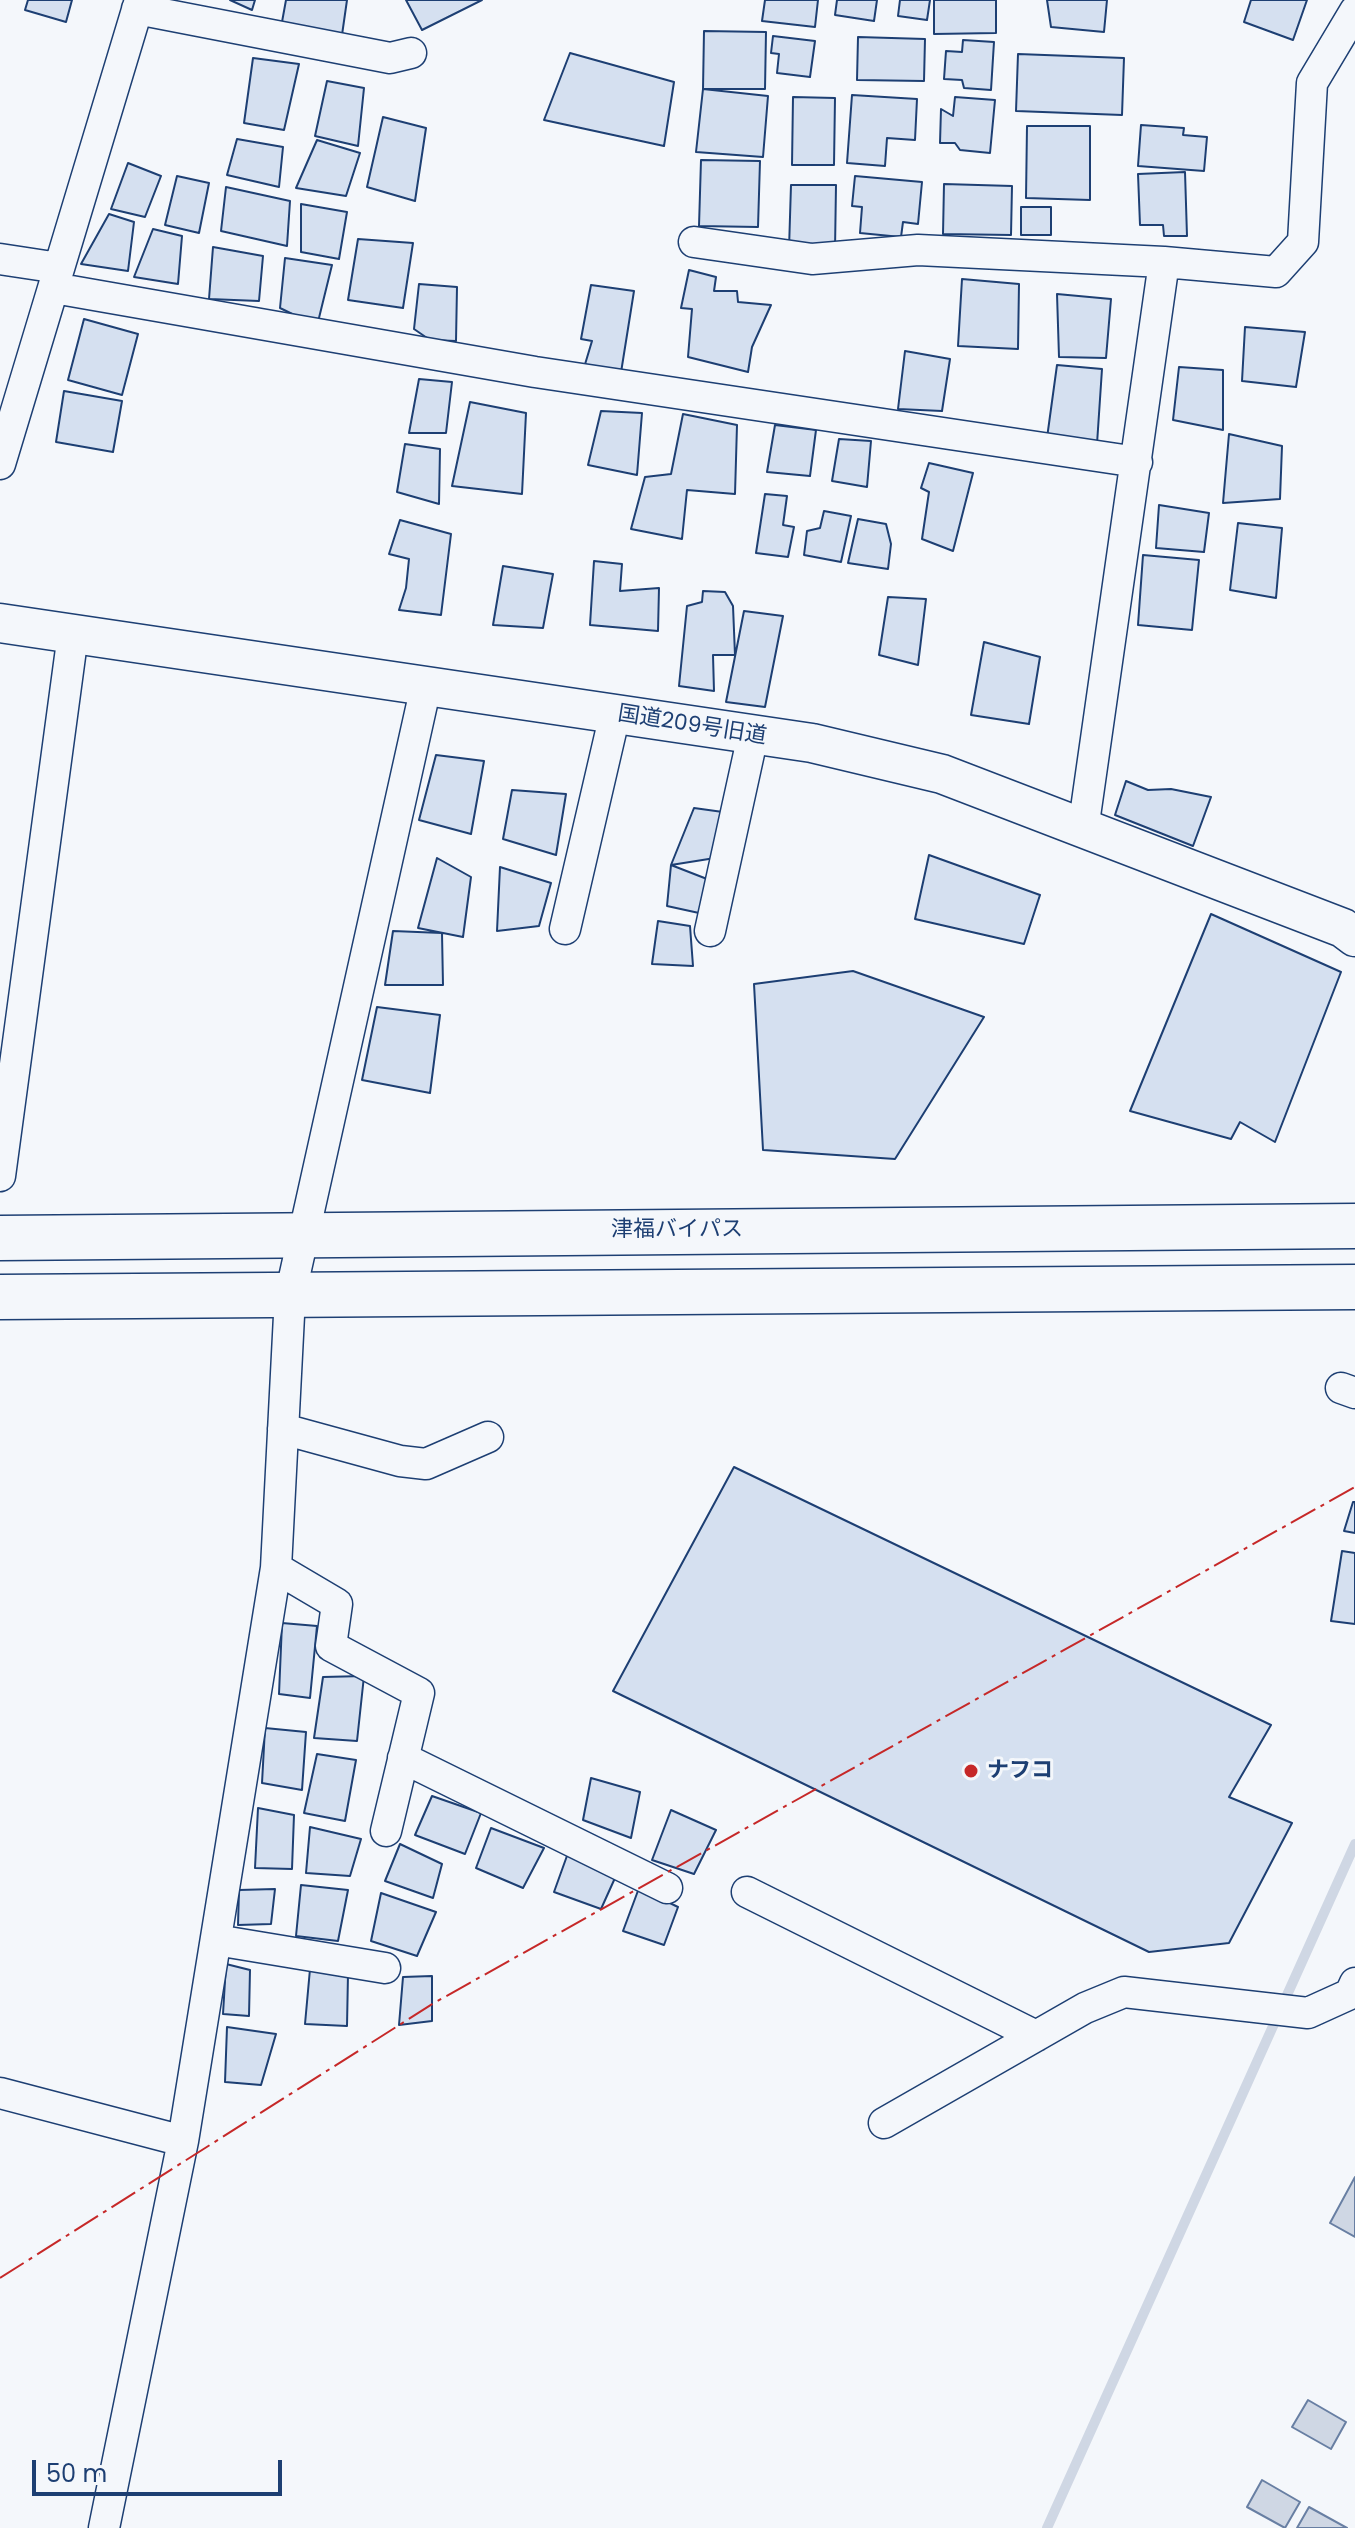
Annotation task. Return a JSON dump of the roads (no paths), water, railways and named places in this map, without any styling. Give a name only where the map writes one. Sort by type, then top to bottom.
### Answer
[{"type":"highway","name":"津福バイパス","points":[[0,1238],[1355,1226]]},
{"type":"highway","points":[[0,1297],[1355,1287]]},
{"type":"street","points":[[0,464],[138,4],[390,58],[411,53]]},
{"type":"street","points":[[694,242],[812,259],[918,250],[1164,262],[1276,272],[1303,242],[1312,83],[1355,11]]},
{"type":"street","points":[[0,259],[57,278],[535,372],[1137,462]]},
{"type":"street","points":[[1083,830],[1164,262]]},
{"type":"street","name":"国道209号旧道","points":[[0,623],[812,743],[942,774],[1343,928],[1355,937]]},
{"type":"street","points":[[0,1176],[73,634]]},
{"type":"street","points":[[104,2528],[183,2141],[276,1568],[290,1296],[426,686]]},
{"type":"street","points":[[565,929],[615,714]]},
{"type":"street","points":[[710,931],[753,735]]},
{"type":"street","points":[[283,1429],[400,1461],[426,1464],[451,1456],[488,1437]]},
{"type":"street","points":[[276,1568],[337,1604],[331,1646],[419,1693],[386,1831]]},
{"type":"street","points":[[403,1758],[667,1888]]},
{"type":"street","points":[[747,1892],[1036,2036]]},
{"type":"street","points":[[216,1940],[385,1968]]},
{"type":"street","points":[[884,2123],[1085,2008],[1124,1992],[1308,2013],[1350,1994],[1355,1983]]},
{"type":"street","points":[[0,2093],[183,2141]]},
{"type":"waterway","points":[[1047,2528],[1355,1844]]},
{"type":"place","name":"ナフコ","points":[[971,1771]]}]
